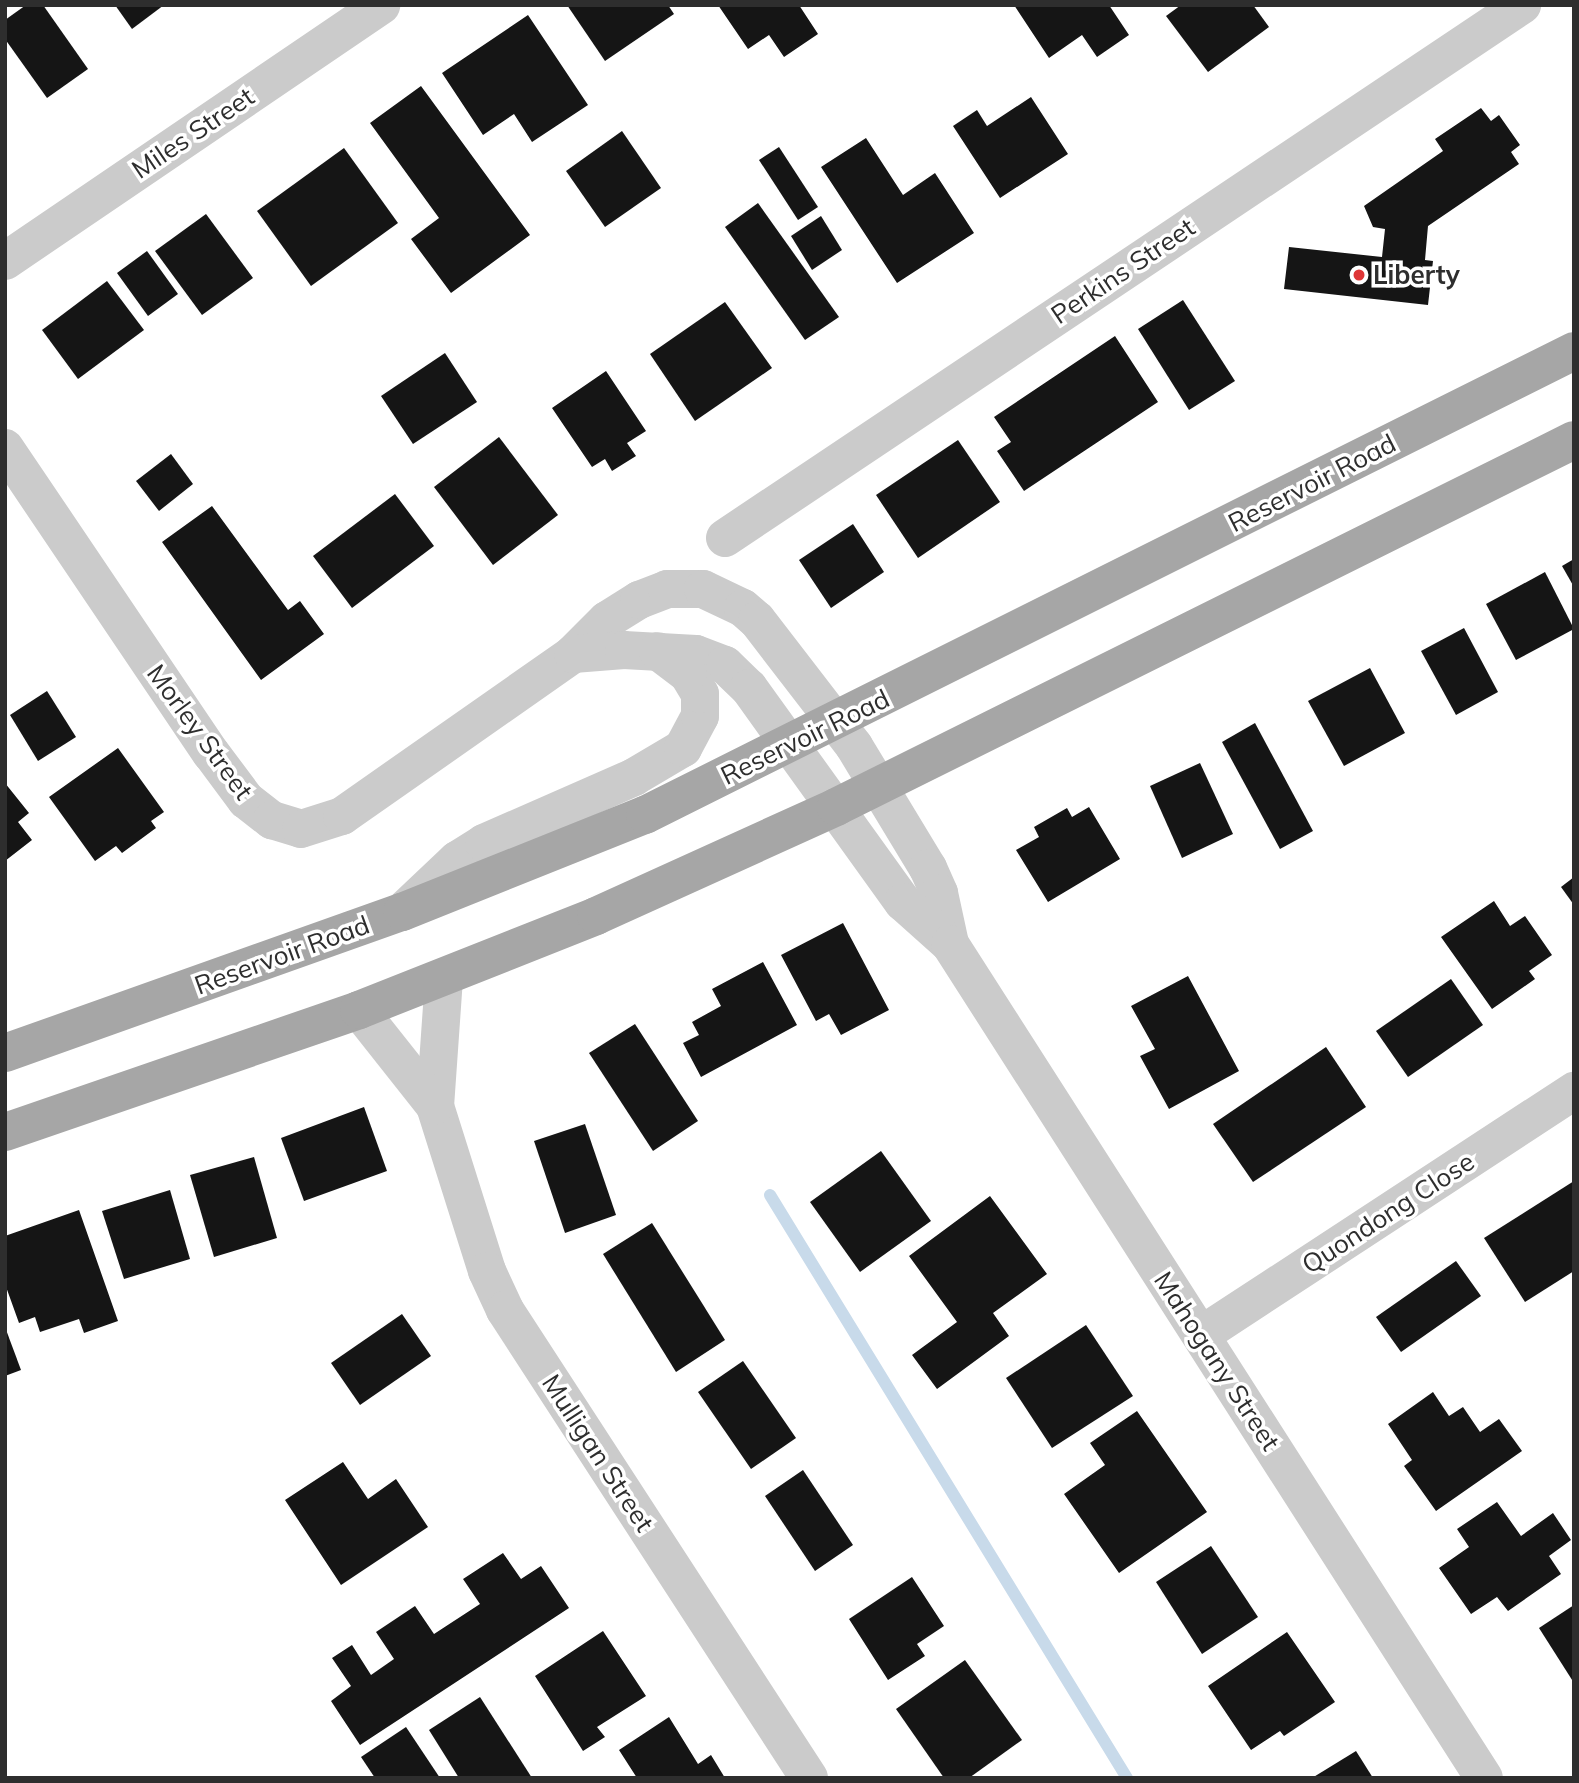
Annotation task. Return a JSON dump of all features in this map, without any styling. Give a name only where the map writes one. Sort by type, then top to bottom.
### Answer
[{"type":"main road","name":"Reservoir Road","points":[[5,1053],[402,912],[609,830],[790,746],[1574,351]]},
{"type":"main road","points":[[5,1132],[359,1010],[596,916],[880,786],[1574,440]]},
{"type":"street","name":"Miles Street","points":[[5,261],[382,5]]},
{"type":"street","name":"Perkins Street","points":[[725,538],[1522,5]]},
{"type":"street","name":"Morley Street","points":[[5,448],[231,781],[258,810],[284,826],[315,827],[342,816],[573,654],[607,621],[654,592],[703,589],[743,608],[757,621],[836,722]]},
{"type":"street","points":[[402,912],[457,860],[484,843],[634,777],[684,748],[701,716],[701,694],[688,674],[658,651]]},
{"type":"street","points":[[573,654],[658,651],[696,654],[725,665],[749,688],[836,807]]},
{"type":"street","name":"Mahogany Street","points":[[836,722],[880,786],[934,880],[950,944]]},
{"type":"street","name":"Mahogany Street","points":[[836,807],[915,916],[950,944],[1484,1778]]},
{"type":"street","name":"Mulligan Street","points":[[444,978],[435,1106],[461,1198],[505,1310],[809,1778]]},
{"type":"street","name":"Mulligan Street","points":[[359,1010],[435,1106]]},
{"type":"street","name":"Quondong Close","points":[[1201,1335],[1574,1091]]},
{"type":"building","points":[[26,5],[43,5],[88,69],[47,98],[5,39],[5,20]]},
{"type":"building","points":[[115,5],[164,5],[132,29]]},
{"type":"building","points":[[567,5],[668,5],[674,14],[605,61]]},
{"type":"building","points":[[718,5],[799,5],[818,34],[784,57],[769,35],[748,49]]},
{"type":"building","points":[[1014,5],[1109,5],[1129,35],[1097,57],[1082,35],[1049,58]]},
{"type":"building","points":[[1181,5],[1253,5],[1269,27],[1208,72],[1166,16]]},
{"type":"building","points":[[528,15],[588,105],[532,142],[514,114],[483,135],[442,73]]},
{"type":"building","points":[[421,86],[530,235],[451,293],[411,239],[439,218],[370,123]]},
{"type":"building","points":[[1031,97],[1068,154],[1000,198],[953,126],[977,110],[987,126]]},
{"type":"building","points":[[1481,108],[1491,121],[1499,115],[1520,145],[1511,152],[1519,164],[1428,226],[1425,260],[1433,261],[1428,305],[1284,289],[1289,247],[1382,257],[1385,229],[1373,227],[1364,206],[1443,151],[1435,139]]},
{"type":"building","points":[[622,131],[661,188],[605,227],[566,171]]},
{"type":"building","points":[[866,138],[903,195],[935,173],[974,233],[897,283],[821,167]]},
{"type":"building","points":[[779,147],[818,207],[798,220],[759,160]]},
{"type":"building","points":[[344,148],[398,223],[311,286],[257,211]]},
{"type":"building","points":[[758,203],[839,317],[805,340],[725,227]]},
{"type":"building","points":[[206,214],[253,278],[202,315],[155,251]]},
{"type":"building","points":[[821,216],[842,250],[812,270],[791,236]]},
{"type":"building","points":[[147,251],[178,294],[148,316],[117,273]]},
{"type":"building","points":[[107,281],[144,330],[78,379],[42,330]]},
{"type":"building","points":[[1183,300],[1235,381],[1189,410],[1138,329]]},
{"type":"building","points":[[725,302],[772,368],[695,421],[650,354]]},
{"type":"building","points":[[1115,336],[1158,402],[1024,491],[997,451],[1011,442],[994,417]]},
{"type":"building","points":[[445,353],[477,402],[413,444],[381,396]]},
{"type":"building","points":[[606,371],[646,431],[627,443],[636,456],[612,471],[605,459],[592,467],[552,408]]},
{"type":"building","points":[[499,437],[558,515],[493,565],[434,487]]},
{"type":"building","points":[[958,440],[1000,502],[918,558],[876,495]]},
{"type":"building","points":[[171,454],[193,484],[159,511],[136,481]]},
{"type":"building","points":[[395,494],[434,546],[352,608],[313,556]]},
{"type":"building","points":[[212,506],[288,610],[300,601],[324,634],[261,680],[162,542]]},
{"type":"building","points":[[853,524],[884,572],[831,608],[799,560]]},
{"type":"building","points":[[1574,559],[1574,587],[1562,566]]},
{"type":"building","points":[[1545,572],[1574,629],[1516,660],[1486,604]]},
{"type":"building","points":[[1464,628],[1498,692],[1456,715],[1421,651]]},
{"type":"building","points":[[1370,668],[1405,733],[1344,766],[1308,701]]},
{"type":"building","points":[[47,691],[76,737],[38,761],[10,715]]},
{"type":"building","points":[[1255,723],[1313,831],[1280,849],[1222,742]]},
{"type":"building","points":[[118,748],[164,812],[151,821],[156,828],[122,853],[116,846],[95,861],[49,797]]},
{"type":"building","points":[[1200,763],[1233,834],[1182,858],[1150,786]]},
{"type":"building","points":[[5,783],[29,813],[18,822],[32,840],[5,861]]},
{"type":"building","points":[[1089,807],[1120,859],[1048,902],[1016,850],[1039,837],[1034,827],[1067,808],[1072,817]]},
{"type":"building","points":[[1574,877],[1574,905],[1561,887]]},
{"type":"building","points":[[1494,901],[1510,926],[1525,916],[1552,955],[1529,971],[1535,979],[1492,1009],[1441,937]]},
{"type":"building","points":[[843,923],[889,1010],[841,1035],[829,1014],[816,1021],[781,955]]},
{"type":"building","points":[[763,962],[797,1025],[701,1077],[683,1043],[699,1035],[692,1022],[721,1006],[712,989]]},
{"type":"building","points":[[1188,976],[1239,1071],[1169,1109],[1140,1056],[1155,1049],[1131,1006]]},
{"type":"building","points":[[1451,979],[1483,1025],[1408,1077],[1376,1031]]},
{"type":"building","points":[[635,1024],[698,1121],[653,1151],[589,1053]]},
{"type":"building","points":[[1326,1047],[1366,1107],[1253,1182],[1213,1124]]},
{"type":"building","points":[[364,1107],[387,1171],[304,1201],[281,1138]]},
{"type":"building","points":[[585,1124],[616,1215],[565,1233],[534,1141]]},
{"type":"building","points":[[881,1151],[931,1221],[860,1272],[810,1202]]},
{"type":"building","points":[[254,1157],[277,1238],[214,1257],[190,1175]]},
{"type":"building","points":[[1574,1181],[1574,1271],[1525,1302],[1484,1238]]},
{"type":"building","points":[[170,1190],[190,1259],[124,1279],[102,1211]]},
{"type":"building","points":[[990,1196],[1047,1274],[993,1313],[1009,1336],[937,1389],[912,1355],[957,1322],[909,1256]]},
{"type":"building","points":[[79,1210],[118,1321],[84,1333],[79,1319],[40,1332],[35,1317],[19,1323],[5,1284],[5,1236]]},
{"type":"building","points":[[652,1223],[725,1340],[676,1372],[603,1254]]},
{"type":"building","points":[[1456,1261],[1481,1296],[1401,1352],[1376,1317]]},
{"type":"building","points":[[402,1314],[431,1356],[360,1405],[331,1363]]},
{"type":"building","points":[[1086,1325],[1133,1396],[1052,1448],[1006,1378]]},
{"type":"building","points":[[5,1327],[21,1370],[5,1376]]},
{"type":"building","points":[[743,1361],[796,1438],[751,1469],[698,1392]]},
{"type":"building","points":[[1433,1392],[1449,1416],[1463,1407],[1480,1432],[1499,1419],[1522,1451],[1436,1511],[1404,1466],[1412,1460],[1388,1424]]},
{"type":"building","points":[[1137,1411],[1207,1512],[1119,1573],[1064,1494],[1105,1465],[1090,1443]]},
{"type":"building","points":[[343,1462],[368,1499],[396,1479],[428,1527],[341,1585],[285,1500]]},
{"type":"building","points":[[803,1470],[853,1545],[815,1571],[765,1496]]},
{"type":"building","points":[[1497,1502],[1521,1536],[1553,1513],[1571,1540],[1549,1556],[1561,1574],[1508,1611],[1497,1597],[1471,1614],[1439,1568],[1469,1547],[1457,1529]]},
{"type":"building","points":[[1211,1546],[1258,1617],[1202,1654],[1156,1582]]},
{"type":"building","points":[[503,1553],[521,1579],[541,1566],[569,1608],[360,1745],[331,1701],[351,1686],[332,1658],[352,1645],[371,1675],[394,1659],[376,1632],[415,1606],[434,1634],[480,1604],[463,1579]]},
{"type":"building","points":[[912,1577],[944,1626],[917,1644],[925,1656],[888,1680],[849,1619]]},
{"type":"building","points":[[1574,1605],[1574,1683],[1539,1628]]},
{"type":"building","points":[[603,1631],[646,1696],[597,1727],[605,1737],[583,1751],[535,1676]]},
{"type":"building","points":[[1287,1632],[1335,1702],[1284,1736],[1280,1731],[1251,1750],[1208,1686]]},
{"type":"building","points":[[965,1660],[1022,1740],[969,1778],[944,1778],[896,1709]]},
{"type":"building","points":[[480,1697],[532,1778],[459,1778],[429,1730]]},
{"type":"building","points":[[669,1717],[698,1764],[711,1755],[725,1778],[637,1778],[619,1750]]},
{"type":"building","points":[[406,1727],[440,1778],[375,1778],[361,1757]]},
{"type":"building","points":[[1356,1751],[1373,1778],[1312,1778]]},
{"type":"waterway","points":[[770,1195],[1127,1778]]},
{"type":"place","name":"Liberty","points":[[1359,275]]}]
